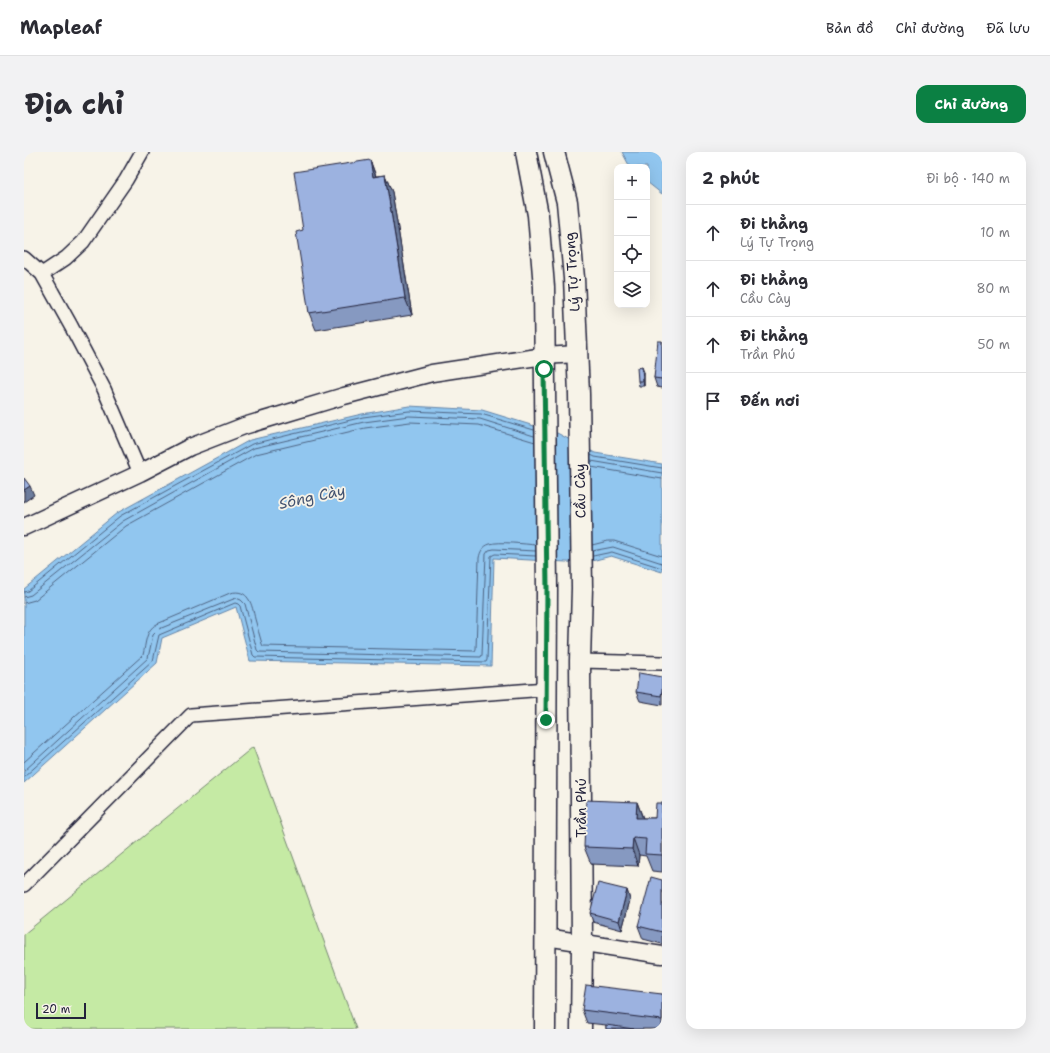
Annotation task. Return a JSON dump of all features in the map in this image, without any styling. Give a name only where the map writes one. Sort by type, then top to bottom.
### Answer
[{"type":"main road","name":"Lý Tự Trọng","points":[[526,152],[538,215],[544,287],[547,589],[546,689]]},
{"type":"main road","name":"Lý Tự Trọng","points":[[554,152],[567,202],[574,278],[579,394]]},
{"type":"main road","name":"Cầu Cày","points":[[579,394],[582,588]]},
{"type":"main road","name":"Trần Phú","points":[[581,1029],[582,943],[580,661],[582,588]]},
{"type":"main road","points":[[546,689],[546,1029]]},
{"type":"street","points":[[42,274],[66,258],[83,242],[126,180],[142,152]]},
{"type":"street","points":[[24,258],[42,274],[71,326],[104,389],[140,473]]},
{"type":"street","points":[[25,525],[140,473],[190,447],[244,426],[344,396],[432,373],[544,356],[577,354]]},
{"type":"street","points":[[580,661],[662,663]]},
{"type":"street","points":[[24,885],[192,715],[546,689]]},
{"type":"street","points":[[546,937],[662,955]]},
{"type":"green space","points":[[253,747],[356,1029],[24,1029],[24,934]]},
{"type":"water","points":[[622,152],[662,152],[662,194],[650,184],[650,164],[628,164]]},
{"type":"water","name":"Sông Cày","points":[[409,406],[482,410],[557,433],[595,453],[662,464],[662,572],[611,556],[584,563],[494,558],[491,666],[250,661],[236,607],[162,638],[157,663],[24,783],[24,589],[117,513],[250,440],[362,414]]},
{"type":"building","points":[[370,160],[373,177],[385,175],[405,298],[309,313],[296,232],[303,230],[294,172]]},
{"type":"building","points":[[658,341],[662,341],[662,379],[654,378]]},
{"type":"building","points":[[642,367],[643,381],[638,381],[637,368]]},
{"type":"building","points":[[24,478],[30,486],[24,490]]},
{"type":"building","points":[[639,673],[662,677],[661,696],[636,692]]},
{"type":"building","points":[[586,800],[637,802],[636,818],[655,818],[656,803],[662,803],[662,855],[645,854],[646,839],[633,838],[632,849],[584,847]]},
{"type":"building","points":[[651,877],[662,880],[662,932],[638,926]]},
{"type":"building","points":[[598,883],[627,890],[619,921],[590,913]]},
{"type":"building","points":[[586,985],[662,994],[662,1020],[582,1010]]},
{"type":"building","points":[[606,1025],[634,1029],[606,1029]]},
{"type":"route","points":[[544,369],[547,589],[546,720]]}]
